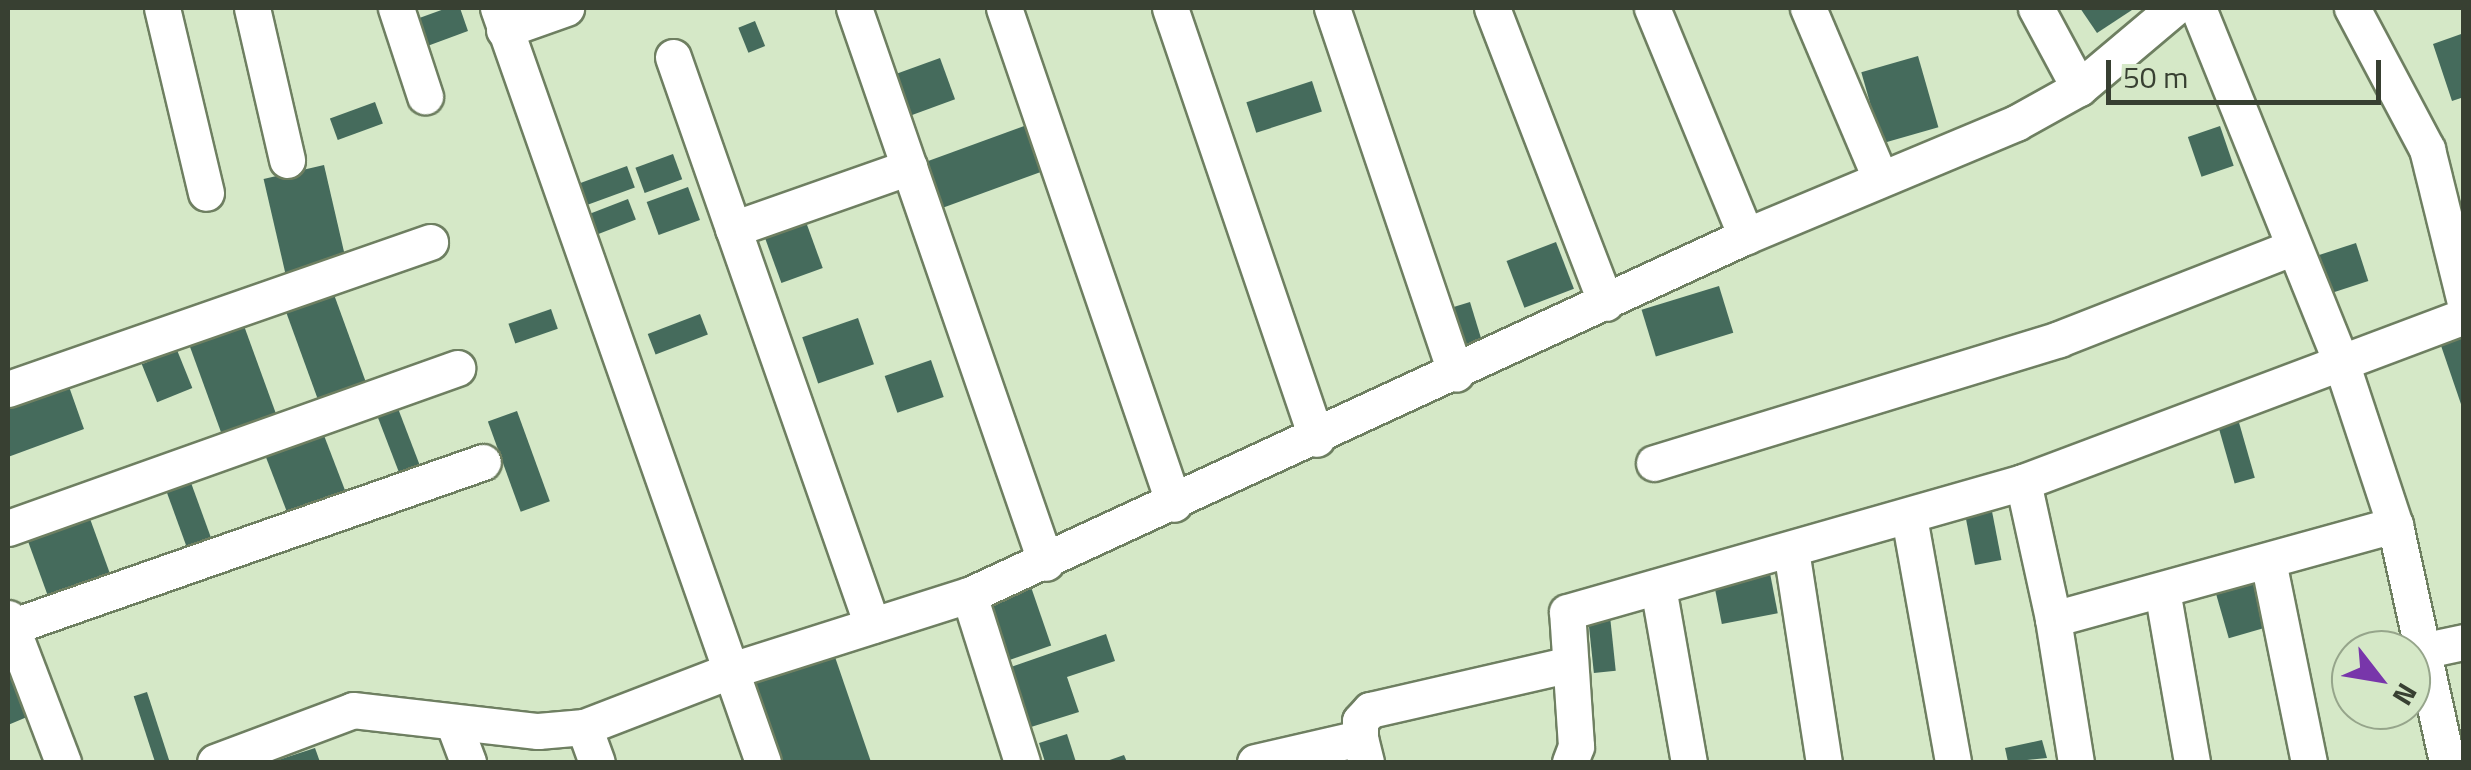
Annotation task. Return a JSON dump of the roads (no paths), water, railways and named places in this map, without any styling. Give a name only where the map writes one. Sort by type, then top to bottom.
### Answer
[{"type":"street","points":[[162,8],[206,193]]},
{"type":"street","points":[[252,8],[286,160]]},
{"type":"street","points":[[396,8],[426,96]]},
{"type":"street","points":[[566,8],[501,19],[763,762]]},
{"type":"street","points":[[854,8],[1046,563]]},
{"type":"street","points":[[1004,8],[1174,504]]},
{"type":"street","points":[[1170,8],[1317,439]]},
{"type":"street","points":[[1332,8],[1456,374]]},
{"type":"street","points":[[1492,8],[1606,303]]},
{"type":"street","points":[[1652,8],[1746,236]]},
{"type":"street","points":[[1808,8],[1880,178]]},
{"type":"street","points":[[2036,8],[2079,88]]},
{"type":"street","points":[[2352,8],[2453,204],[2464,298]]},
{"type":"street","points":[[234,759],[353,710],[538,731],[584,727],[732,670],[969,595],[1317,439],[1746,236],[2016,123],[2079,88],[2177,9],[2340,359],[2395,525],[2421,630]]},
{"type":"street","points":[[673,58],[872,625]]},
{"type":"street","points":[[734,228],[909,167]]},
{"type":"street","points":[[8,389],[430,242]]},
{"type":"street","points":[[1654,463],[2059,339],[2291,248]]},
{"type":"street","points":[[1570,762],[1576,746],[1567,665],[1567,612],[1908,517],[2120,450],[2340,359],[2464,316]]},
{"type":"street","points":[[8,528],[457,368]]},
{"type":"street","points":[[63,762],[8,624],[484,462]]},
{"type":"street","points":[[2022,482],[2053,618],[2076,762]]},
{"type":"street","points":[[1908,517],[1952,762]]},
{"type":"street","points":[[2053,618],[2395,525]]},
{"type":"street","points":[[1791,550],[1824,762]]},
{"type":"street","points":[[2268,561],[2309,762]]},
{"type":"street","points":[[1658,587],[1689,762]]},
{"type":"street","points":[[2162,590],[2192,762]]},
{"type":"street","points":[[969,595],[1022,762]]},
{"type":"street","points":[[2431,649],[2464,642]]},
{"type":"street","points":[[1255,762],[1363,750],[1360,722],[1370,710],[1567,665]]},
{"type":"street","points":[[2431,678],[2446,762]]},
{"type":"street","points":[[453,722],[468,762]]},
{"type":"street","points":[[584,727],[596,762]]}]
